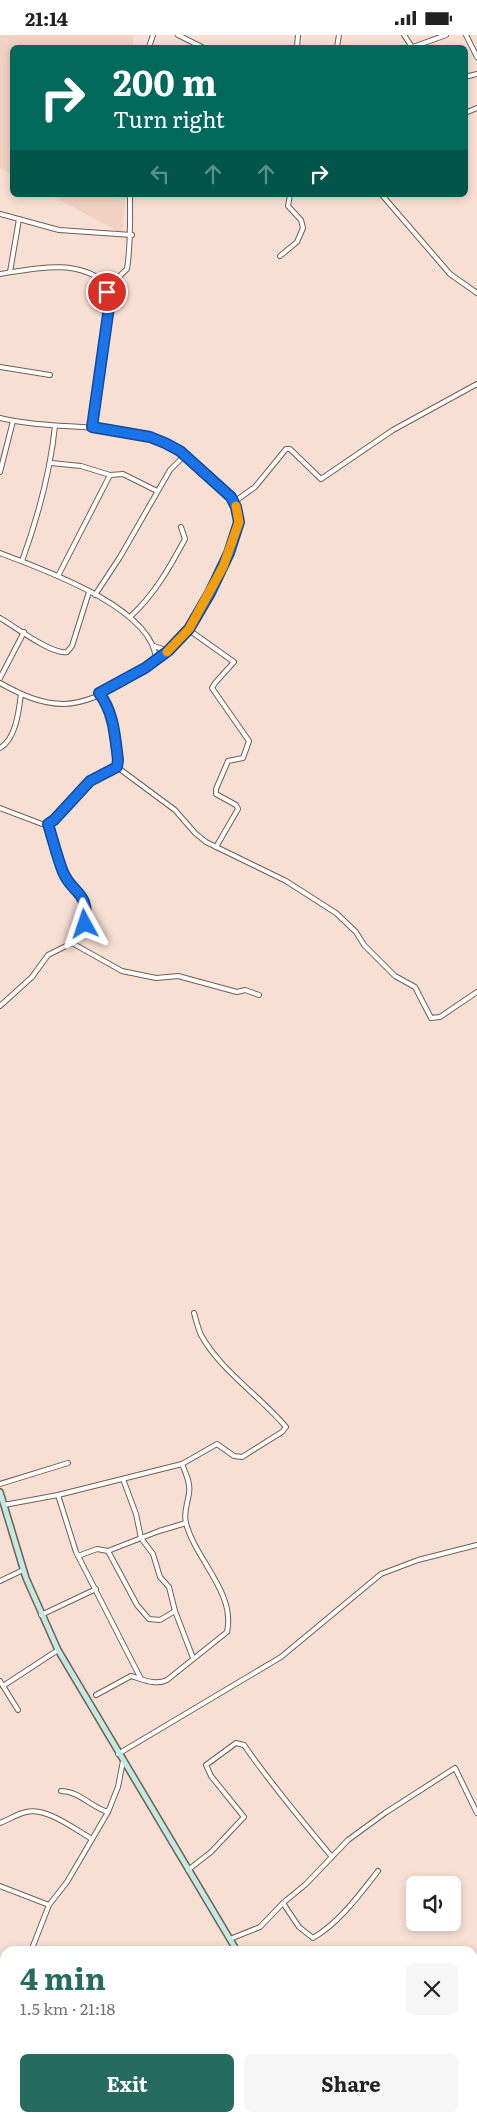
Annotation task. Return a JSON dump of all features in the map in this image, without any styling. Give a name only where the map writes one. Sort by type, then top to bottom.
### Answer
[{"type":"main road","points":[[0,1492],[23,1569],[41,1615],[58,1650],[118,1754],[234,1946]]},
{"type":"street","points":[[178,35],[198,45]]},
{"type":"street","points":[[188,40],[191,35]]},
{"type":"street","points":[[418,45],[446,35]]},
{"type":"street","points":[[466,35],[477,57]]},
{"type":"street","points":[[92,427],[110,300],[106,291],[108,285],[127,271],[132,235],[129,217],[130,197]]},
{"type":"street","points":[[280,256],[297,242],[303,228],[301,220],[288,206],[290,197]]},
{"type":"street","points":[[384,197],[450,274],[477,293]]},
{"type":"street","points":[[0,214],[59,230],[132,235]]},
{"type":"street","points":[[10,272],[19,219]]},
{"type":"street","points":[[0,274],[73,267],[91,273],[108,285]]},
{"type":"street","points":[[0,367],[50,375]]},
{"type":"street","points":[[234,502],[255,487],[286,449],[290,449],[321,479],[393,430],[477,384]]},
{"type":"street","points":[[0,418],[55,426],[92,427],[150,437],[165,443],[184,455],[222,487],[234,502],[239,522],[236,536],[210,593],[189,629],[168,651],[156,660],[112,688],[75,703],[65,704],[41,701],[21,694],[0,683]]},
{"type":"street","points":[[0,472],[13,421]]},
{"type":"street","points":[[22,561],[34,530],[51,463],[55,426]]},
{"type":"street","points":[[95,595],[120,557],[170,470],[184,455]]},
{"type":"street","points":[[51,463],[80,466],[110,475],[123,474],[157,491]]},
{"type":"street","points":[[58,576],[110,475]]},
{"type":"street","points":[[131,616],[146,601],[173,562],[184,539],[181,527]]},
{"type":"street","points":[[0,553],[58,576],[131,616],[153,645],[156,660]]},
{"type":"street","points":[[0,618],[58,652],[67,652],[72,646],[89,592]]},
{"type":"street","points":[[189,629],[233,661],[234,663],[212,688],[249,741],[243,758],[228,761],[216,789],[216,794],[236,805],[238,809],[216,847]]},
{"type":"street","points":[[0,678],[24,632]]},
{"type":"street","points":[[153,645],[168,651]]},
{"type":"street","points":[[99,693],[109,707],[112,719],[118,760],[117,767]]},
{"type":"street","points":[[0,748],[6,743],[13,729],[21,694]]},
{"type":"street","points":[[117,767],[175,810],[195,833],[216,847],[286,881],[336,913],[356,932],[364,945],[395,976],[415,987],[431,1019],[440,1017],[477,992]]},
{"type":"street","points":[[0,808],[42,824],[48,824],[90,781],[117,767]]},
{"type":"street","points":[[0,1006],[32,977],[48,955],[72,943],[85,924],[87,913],[85,902],[64,875],[48,824]]},
{"type":"street","points":[[72,943],[122,971],[156,978],[178,977],[237,992],[245,990],[259,995]]},
{"type":"street","points":[[4,1505],[58,1495],[182,1464],[218,1444],[234,1457],[242,1457],[282,1432],[286,1427],[229,1370],[201,1334],[194,1313]]},
{"type":"street","points":[[0,1484],[68,1463]]},
{"type":"street","points":[[96,1695],[128,1677],[164,1682],[225,1634],[228,1628],[224,1593],[203,1562],[186,1523],[185,1510],[190,1492],[182,1464]]},
{"type":"street","points":[[123,1479],[136,1514],[141,1538],[152,1554],[160,1577],[169,1587],[174,1611],[193,1658]]},
{"type":"street","points":[[58,1495],[78,1556],[96,1589],[111,1624],[141,1679]]},
{"type":"street","points":[[78,1556],[97,1549],[108,1551],[186,1523]]},
{"type":"street","points":[[118,1754],[280,1657],[381,1574],[418,1559],[477,1545]]},
{"type":"street","points":[[108,1551],[143,1615],[154,1621],[174,1611]]},
{"type":"street","points":[[0,1581],[23,1569]]},
{"type":"street","points":[[41,1615],[96,1589]]},
{"type":"street","points":[[3,1686],[58,1650]]},
{"type":"street","points":[[0,1681],[18,1710]]},
{"type":"street","points":[[188,1870],[211,1852],[244,1817],[211,1775],[206,1765],[236,1743],[244,1745],[277,1792],[294,1809],[332,1857]]},
{"type":"street","points":[[33,1946],[50,1905],[67,1882],[108,1812],[118,1787],[123,1761]]},
{"type":"street","points":[[230,1939],[260,1927],[283,1903],[306,1884],[348,1840],[385,1813],[455,1768],[477,1813]]},
{"type":"street","points":[[61,1791],[70,1791],[99,1809],[108,1812]]},
{"type":"street","points":[[0,1823],[26,1812],[35,1811],[45,1813],[92,1839]]},
{"type":"street","points":[[283,1903],[299,1927],[313,1937],[322,1932],[362,1891],[378,1871]]},
{"type":"street","points":[[0,1886],[50,1905]]},
{"type":"shaded area","points":[[0,35],[134,35],[133,45],[10,45],[10,174],[0,168]]},
{"type":"shaded area","points":[[55,197],[125,197],[123,234]]},
{"type":"slow traffic","points":[[167,652],[189,629],[223,567],[236,536],[239,522],[236,506]]},
{"type":"route","points":[[85,924],[87,913],[85,902],[64,875],[48,824],[90,781],[117,767],[118,760],[112,719],[109,707],[99,693],[112,688],[145,668],[168,651],[189,629],[210,593],[229,553],[239,522],[236,507],[231,497],[180,451],[150,437],[92,427],[110,300],[107,292]]}]
